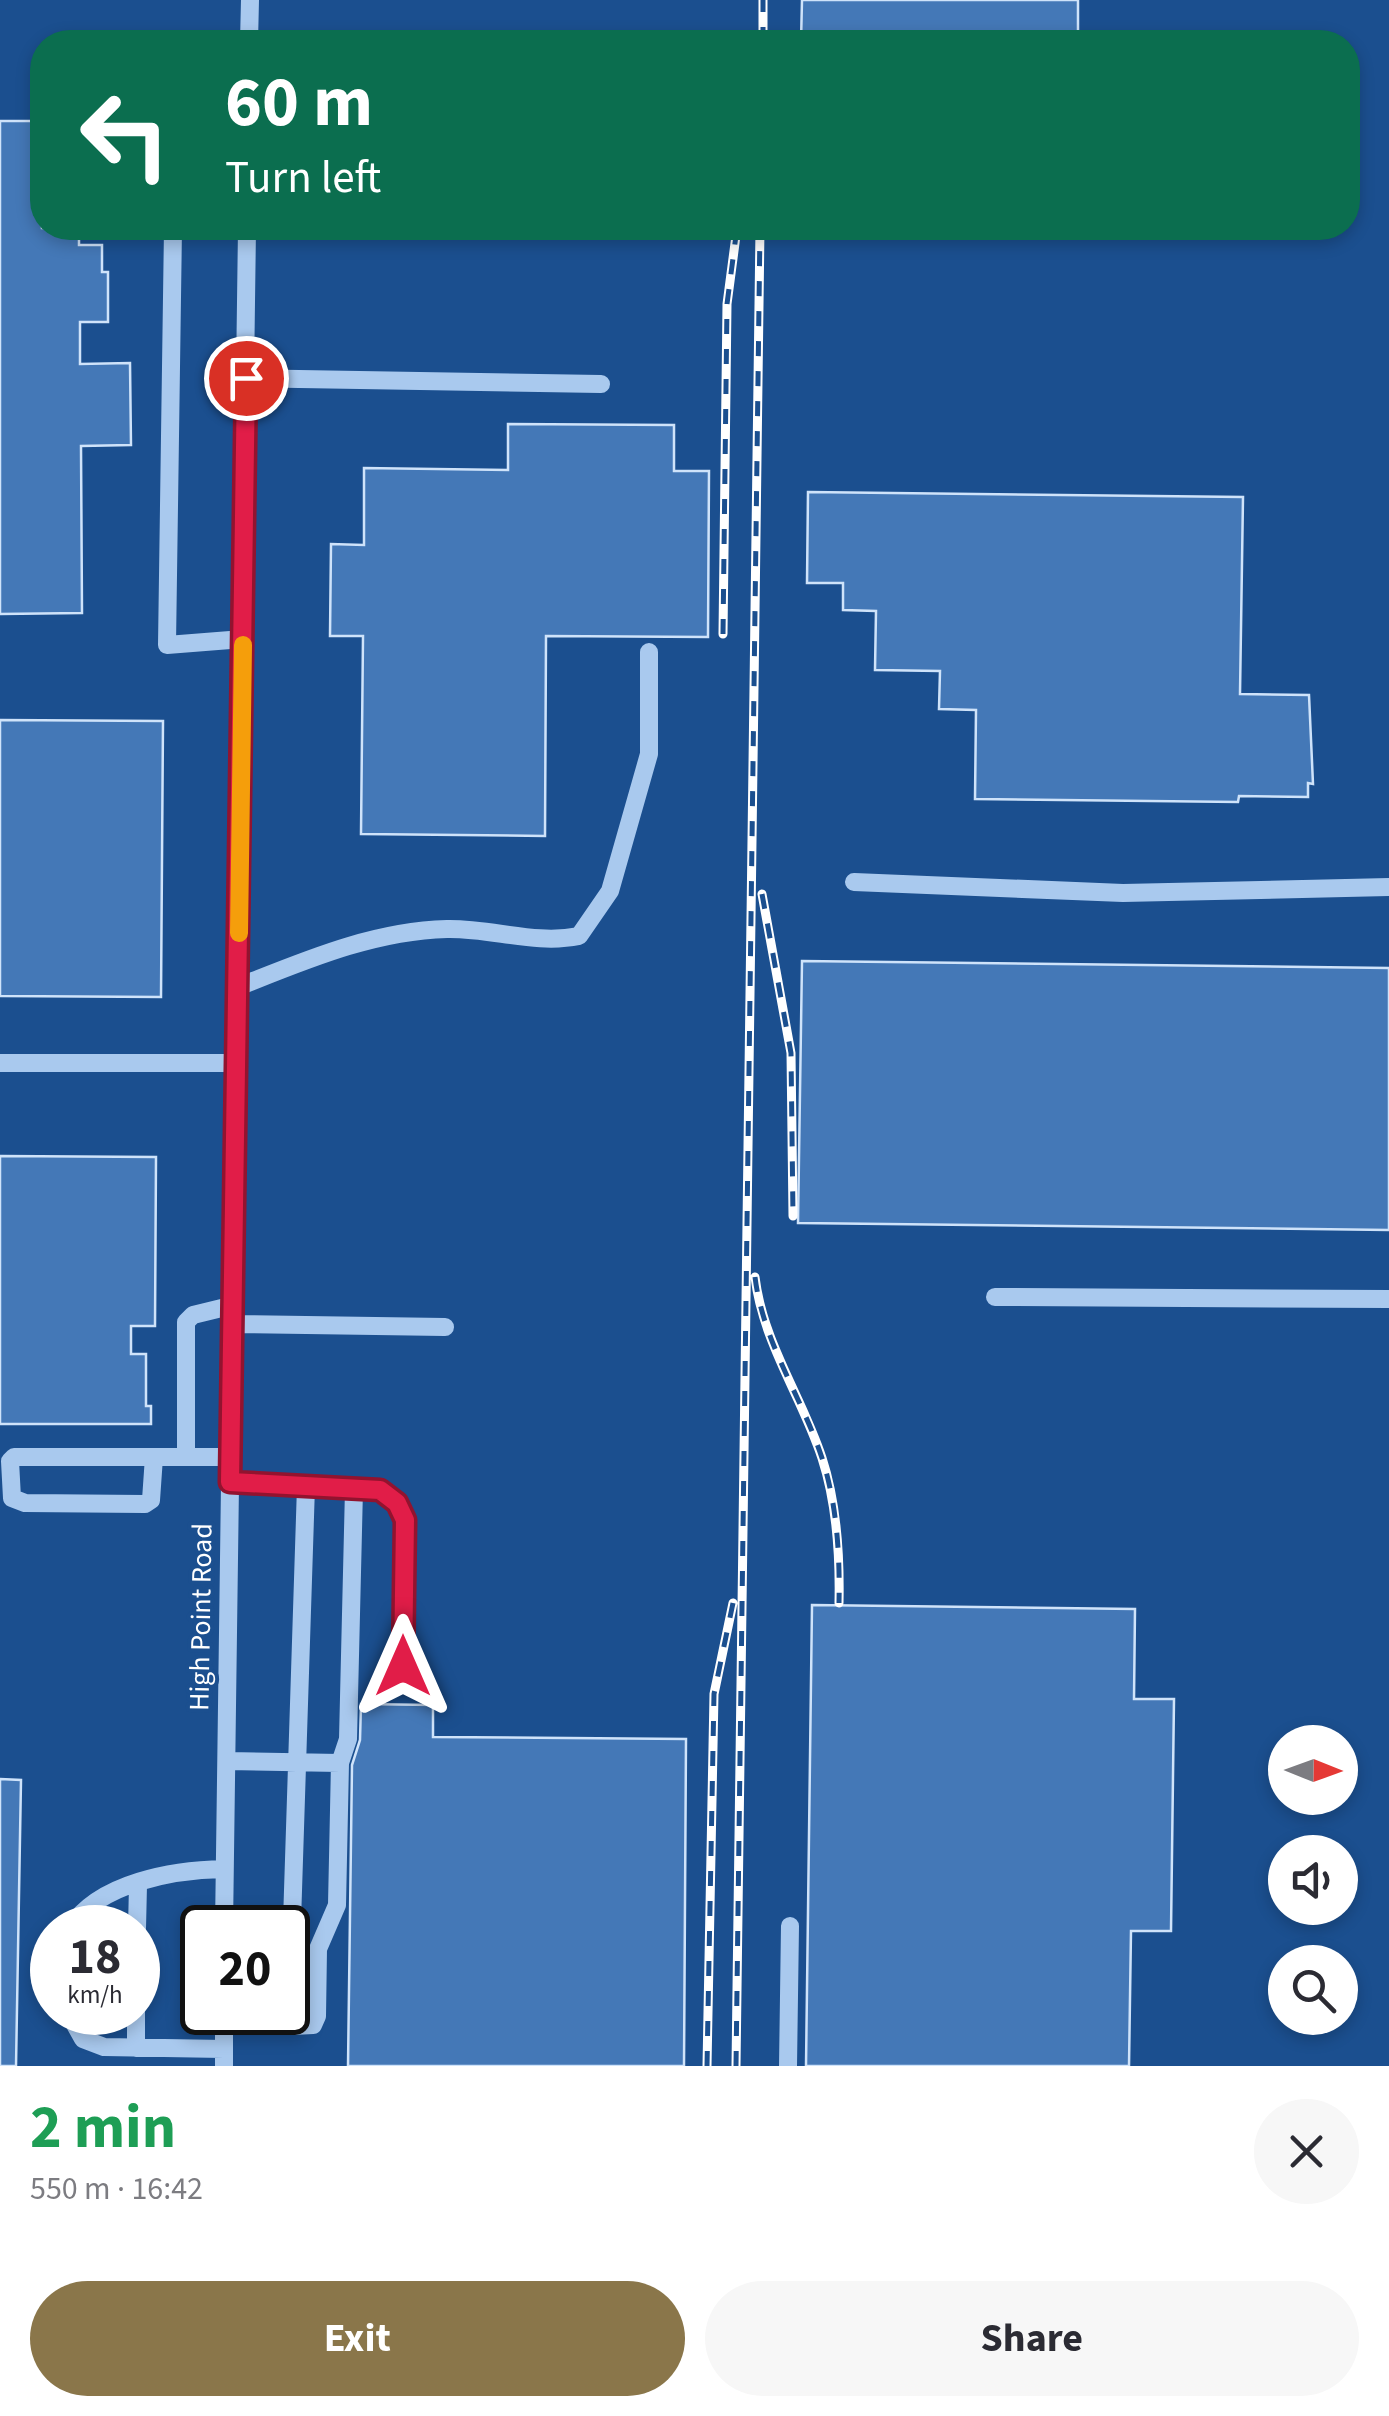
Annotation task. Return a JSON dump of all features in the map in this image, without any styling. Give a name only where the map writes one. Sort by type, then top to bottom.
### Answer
[{"type":"street","points":[[249,30],[250,0]]},
{"type":"street","points":[[172,240],[167,644],[243,640]]},
{"type":"street","name":"High Point Road","points":[[224,1905],[247,240]]},
{"type":"street","points":[[246,378],[600,384]]},
{"type":"street","points":[[238,988],[348,946],[398,934],[489,929],[534,939],[579,936],[610,892],[649,754],[649,652]]},
{"type":"street","points":[[854,882],[1141,893],[1389,887]]},
{"type":"street","points":[[0,1063],[237,1063]]},
{"type":"street","points":[[995,1296],[1389,1299]]},
{"type":"street","points":[[186,1455],[186,1322],[193,1316],[445,1327]]},
{"type":"street","points":[[154,1457],[151,1500],[144,1504],[25,1503],[12,1498],[10,1461],[14,1457],[186,1455],[231,1457]]},
{"type":"street","points":[[230,1482],[380,1490],[397,1503],[405,1520],[403,1666]]},
{"type":"street","points":[[292,1905],[306,1486]]},
{"type":"street","points":[[310,2026],[317,2016],[318,1949],[337,1905],[340,1762],[348,1739],[354,1489]]},
{"type":"street","points":[[226,1761],[340,1762]]},
{"type":"street","points":[[88,1905],[168,1873],[224,1869]]},
{"type":"street","points":[[138,1885],[138,1905]]},
{"type":"street","points":[[788,2066],[790,1926]]},
{"type":"street","points":[[310,1949],[318,1949]]},
{"type":"street","points":[[81,2035],[104,2047],[224,2058]]},
{"type":"street","points":[[136,2035],[136,2048]]},
{"type":"building","points":[[802,0],[1078,0],[1078,30],[801,30]]},
{"type":"building","points":[[0,121],[30,121],[30,240],[79,240],[79,245],[102,245],[102,272],[108,272],[108,322],[80,322],[80,364],[130,363],[131,445],[81,446],[82,613],[0,614]]},
{"type":"building","points":[[508,424],[674,425],[674,471],[709,471],[708,637],[546,636],[545,836],[361,834],[363,636],[330,636],[331,544],[364,545],[364,468],[508,470]]},
{"type":"building","points":[[808,492],[1243,497],[1240,694],[1309,695],[1313,784],[1308,783],[1308,797],[1239,796],[1238,802],[975,799],[976,710],[939,709],[940,671],[875,670],[876,611],[843,610],[843,583],[807,583]]},
{"type":"building","points":[[0,720],[163,721],[161,997],[0,996]]},
{"type":"building","points":[[802,961],[1389,968],[1389,1230],[798,1223]]},
{"type":"building","points":[[0,1156],[156,1157],[155,1326],[131,1326],[131,1354],[146,1354],[146,1406],[151,1406],[151,1424],[0,1424]]},
{"type":"building","points":[[812,1605],[1135,1609],[1134,1699],[1174,1699],[1171,1931],[1131,1931],[1129,2066],[806,2066]]},
{"type":"building","points":[[361,1704],[433,1705],[433,1737],[686,1739],[684,2066],[348,2066],[352,1765],[360,1740]]},
{"type":"building","points":[[0,1779],[21,1780],[16,2066],[0,2066]]},
{"type":"railway","points":[[763,0],[763,30]]},
{"type":"railway","points":[[723,634],[727,304],[735,240]]},
{"type":"railway","points":[[736,2066],[760,240]]},
{"type":"railway","points":[[762,894],[791,1053],[793,1216]]},
{"type":"railway","points":[[755,1277],[766,1325],[814,1435],[827,1475],[836,1530],[839,1603]]},
{"type":"railway","points":[[707,2066],[714,1694],[733,1603]]},
{"type":"slow traffic","points":[[239,933],[243,645]]},
{"type":"route","points":[[246,378],[230,1482],[380,1490],[397,1503],[405,1520],[403,1666]]}]
